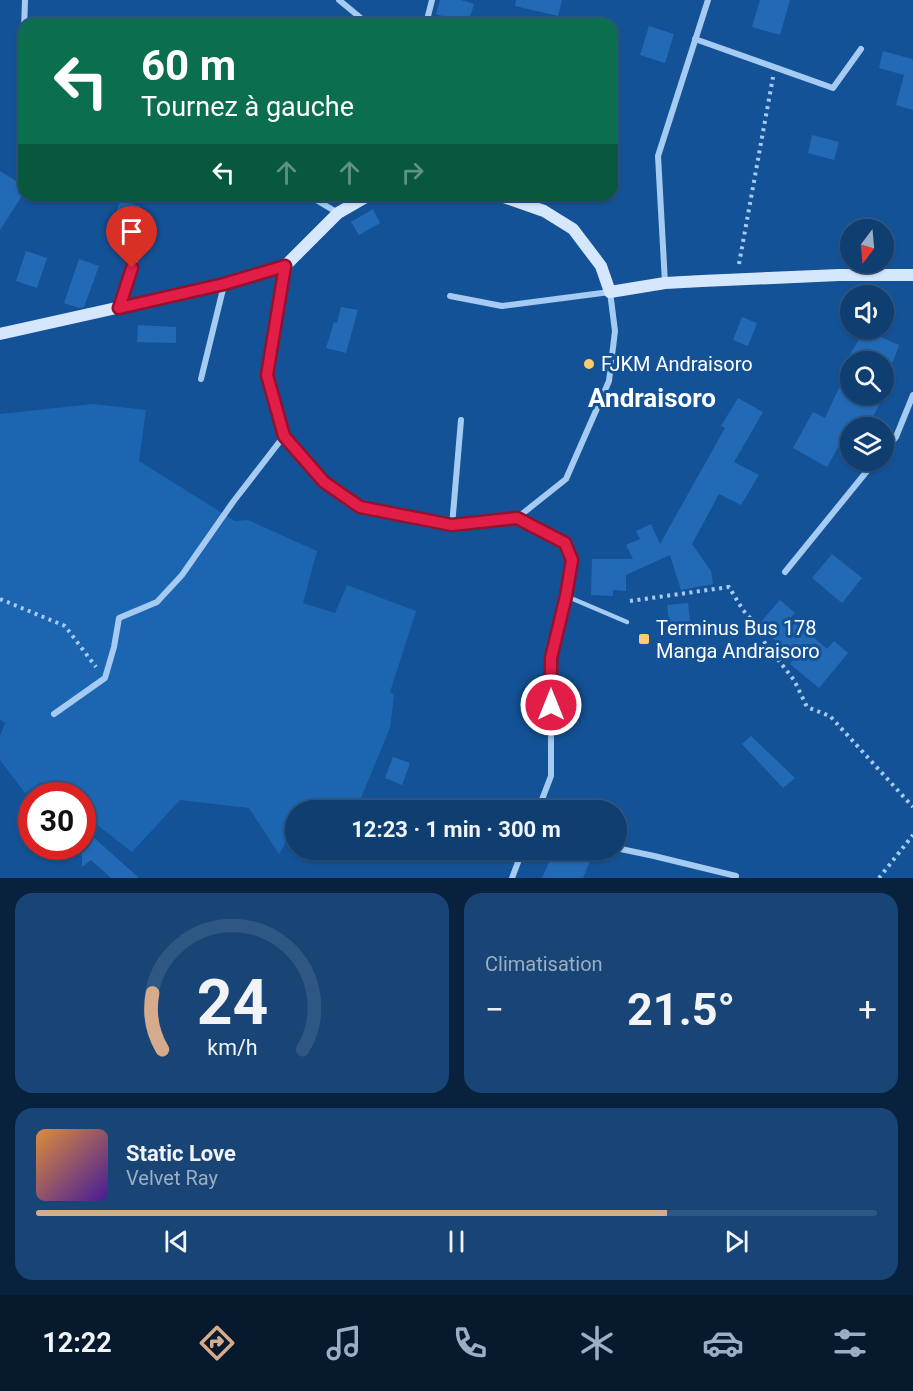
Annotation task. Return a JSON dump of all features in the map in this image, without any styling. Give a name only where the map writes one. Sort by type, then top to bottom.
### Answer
[{"type":"street","points":[[25,18],[26,0]]},
{"type":"street","points":[[339,0],[361,18]]},
{"type":"street","points":[[428,18],[432,0]]},
{"type":"street","points":[[665,284],[658,156],[708,0]]},
{"type":"street","points":[[695,39],[833,88],[861,49]]},
{"type":"street","points":[[318,201],[338,213]]},
{"type":"street","points":[[0,334],[224,284],[285,266],[338,213],[359,201]]},
{"type":"street","points":[[285,266],[267,375],[284,436],[324,482],[360,507],[452,525],[517,518],[566,478],[609,381],[615,331],[610,292],[601,266],[573,229],[544,211],[515,201]]},
{"type":"street","points":[[119,308],[146,227]]},
{"type":"street","points":[[450,296],[502,306],[665,284],[839,275],[913,276]]},
{"type":"street","points":[[201,379],[224,284]]},
{"type":"street","points":[[894,440],[913,395]]},
{"type":"street","points":[[452,525],[461,420]]},
{"type":"street","points":[[54,714],[105,678],[114,647],[118,618],[157,602],[182,575],[233,502],[284,436]]},
{"type":"street","points":[[785,572],[867,471]]},
{"type":"street","points":[[517,518],[565,543],[572,560],[551,658],[551,776],[542,800]]},
{"type":"street","points":[[627,850],[736,876]]},
{"type":"street","points":[[512,878],[519,860]]},
{"type":"lane","points":[[566,596],[627,622]]},
{"type":"path","points":[[736,280],[775,67]]},
{"type":"path","points":[[630,602],[729,587],[743,610],[757,626],[765,643],[794,680],[807,707],[830,716],[913,807]]},
{"type":"path","points":[[0,599],[65,626],[105,678]]},
{"type":"path","points":[[879,878],[913,835]]},
{"type":"shaded area","points":[[93,404],[146,410],[139,461],[235,521],[248,520],[317,551],[303,603],[335,613],[347,585],[416,611],[390,692],[394,695],[390,728],[360,800],[285,800],[285,844],[279,854],[249,808],[180,800],[132,852],[96,824],[96,782],[18,784],[0,760],[0,736],[5,723],[0,719],[0,414]]},
{"type":"building","points":[[440,0],[461,0],[474,4],[470,18],[449,18],[436,14]]},
{"type":"building","points":[[516,0],[562,0],[558,16],[515,6]]},
{"type":"building","points":[[760,0],[790,0],[780,35],[752,27]]},
{"type":"building","points":[[649,26],[674,34],[665,63],[640,55]]},
{"type":"building","points":[[883,51],[913,60],[913,110],[896,105],[904,75],[879,68]]},
{"type":"building","points":[[812,135],[839,142],[834,160],[808,153]]},
{"type":"building","points":[[0,171],[18,182],[19,201],[0,230]]},
{"type":"building","points":[[120,201],[140,206],[135,226],[114,220]]},
{"type":"building","points":[[373,209],[380,223],[359,235],[351,222]]},
{"type":"building","points":[[26,251],[47,258],[37,288],[16,281]]},
{"type":"building","points":[[79,259],[99,266],[84,307],[79,308],[64,303]]},
{"type":"building","points":[[341,307],[358,310],[346,353],[326,348]]},
{"type":"building","points":[[742,317],[757,323],[748,346],[733,340]]},
{"type":"building","points":[[138,325],[176,327],[176,343],[137,342]]},
{"type":"building","points":[[859,339],[885,339],[899,345],[894,359],[894,351],[852,351]]},
{"type":"building","points":[[840,386],[840,405],[879,405],[873,417],[840,417],[840,444],[827,467],[793,448],[813,412],[825,418]]},
{"type":"building","points":[[738,398],[763,412],[734,462],[759,475],[741,505],[719,494],[692,544],[711,571],[713,584],[681,590],[670,555],[626,575],[626,591],[613,590],[613,596],[591,595],[592,559],[633,559],[626,545],[640,539],[636,531],[651,524],[660,544],[725,428],[721,426]]},
{"type":"building","points":[[832,554],[862,578],[842,603],[812,578]]},
{"type":"building","points":[[780,600],[795,613],[791,617],[827,649],[834,641],[848,653],[819,688],[790,664],[795,658],[758,625]]},
{"type":"building","points":[[688,603],[690,621],[669,623],[667,605]]},
{"type":"building","points":[[751,736],[795,778],[783,788],[742,744]]},
{"type":"building","points":[[393,757],[410,763],[402,785],[385,778]]},
{"type":"building","points":[[96,840],[139,878],[111,878],[91,860],[96,860]]},
{"type":"building","points":[[82,860],[91,860],[82,867]]},
{"type":"building","points":[[550,860],[590,861],[583,878],[542,878]]},
{"type":"place","name":"FJKM Andraisoro","points":[[589,364]]},
{"type":"place","name":"Terminus Bus 178 Manga Andraisoro","points":[[644,639]]},
{"type":"district","name":"Andraisoro","points":[[652,398]]},
{"type":"route","points":[[132,268],[119,308],[224,284],[285,266],[267,375],[284,436],[324,482],[360,507],[452,525],[517,518],[565,543],[572,560],[551,658],[551,705]]}]
